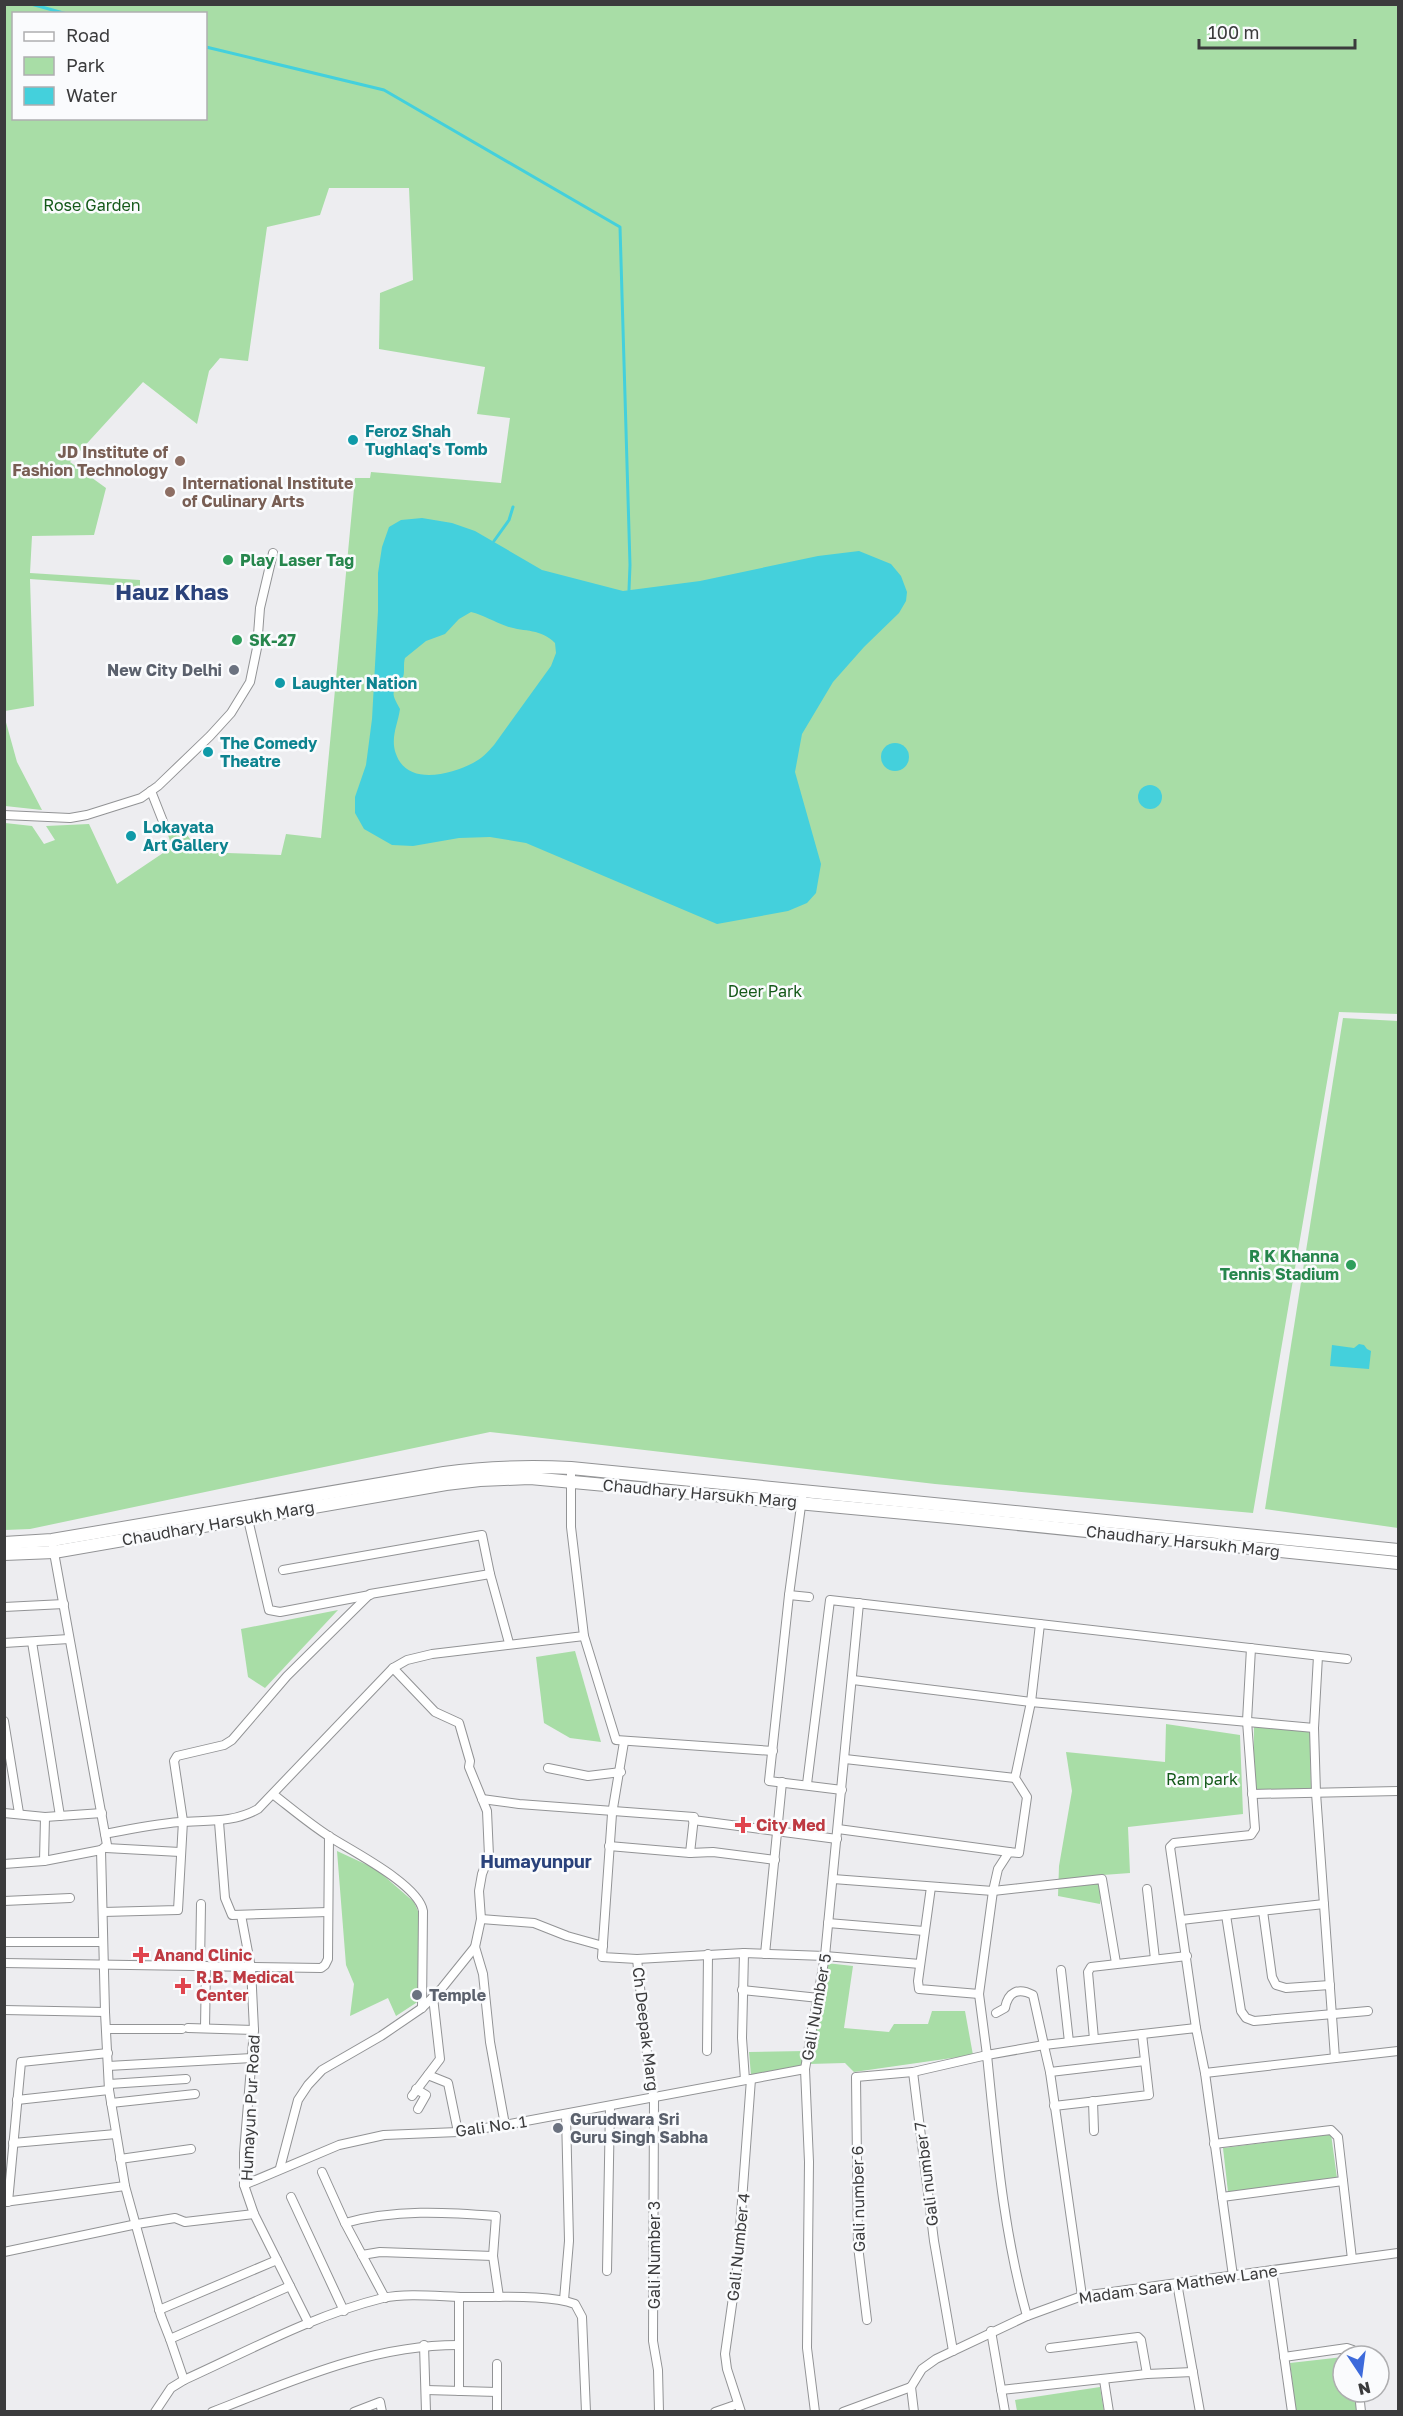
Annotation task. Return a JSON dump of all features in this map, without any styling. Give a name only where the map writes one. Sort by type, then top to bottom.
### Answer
[{"type":"street","points":[[4,815],[70,818],[141,798],[210,736],[231,713],[250,682],[260,608],[273,553]]},
{"type":"street","points":[[151,791],[164,824]]},
{"type":"street","points":[[571,1474],[571,1527],[584,1636],[616,1740],[773,1751]]},
{"type":"street","name":"Chaudhary Harsukh Marg","points":[[4,1554],[246,1513],[480,1480],[571,1474],[803,1497],[1398,1563]]},
{"type":"street","points":[[803,1497],[789,1595],[769,1781],[842,1790]]},
{"type":"street","points":[[246,1513],[269,1610],[280,1612],[490,1574]]},
{"type":"street","points":[[283,1570],[482,1535],[509,1643]]},
{"type":"street","name":"Chaudhary Harsukh Marg","points":[[4,1543],[53,1546]]},
{"type":"street","name":"Chaudhary Harsukh Marg","points":[[1211,1544],[1398,1550]]},
{"type":"street","points":[[53,1546],[107,1845],[103,1849],[103,1912],[105,2012],[111,2103],[125,2186],[159,2310],[184,2380]]},
{"type":"street","points":[[103,1912],[178,1910],[183,1821],[175,1758],[179,1755],[224,1745],[232,1740],[287,1676],[370,1594]]},
{"type":"street","points":[[789,1595],[809,1597]]},
{"type":"street","points":[[807,1784],[830,1600],[1347,1659]]},
{"type":"street","name":"Gali Number 5","points":[[814,2412],[807,2348],[809,2162],[805,2069],[825,1956],[859,1603]]},
{"type":"street","points":[[4,1607],[63,1604]]},
{"type":"street","points":[[693,1821],[1019,1853],[1027,1797],[1015,1778],[1031,1702],[1040,1624]]},
{"type":"street","points":[[105,1834],[147,1825],[183,1821],[219,1822],[247,1815],[258,1809],[274,1795],[393,1668],[407,1660],[432,1653],[584,1636]]},
{"type":"street","points":[[4,1643],[69,1639]]},
{"type":"street","points":[[32,1642],[60,1816]]},
{"type":"street","points":[[1233,2276],[1170,1846],[1174,1843],[1251,1834],[1255,1826],[1247,1721],[1251,1648]]},
{"type":"street","points":[[1318,1656],[1314,1728],[1316,1793],[1335,2058]]},
{"type":"street","points":[[280,2168],[298,2100],[308,2085],[322,2070],[381,2036],[422,2008],[474,1947],[481,1919],[479,1891],[489,1856],[487,1811],[469,1767],[470,1761],[459,1723],[435,1712],[393,1668]]},
{"type":"street","points":[[853,1680],[1031,1702],[1314,1728]]},
{"type":"street","points":[[4,1721],[20,1813]]},
{"type":"street","points":[[624,1742],[609,1846],[602,1957],[637,1959],[744,1953],[825,1956],[920,1964]]},
{"type":"street","points":[[845,1759],[1015,1778]]},
{"type":"street","points":[[548,1768],[588,1776],[621,1772]]},
{"type":"street","points":[[765,1954],[782,1782]]},
{"type":"street","points":[[1252,1794],[1398,1791]]},
{"type":"street","points":[[274,1795],[329,1836],[381,1866],[420,1902],[423,1911],[422,2008]]},
{"type":"street","points":[[482,1799],[519,1804],[694,1817],[690,1853]]},
{"type":"street","points":[[4,1813],[45,1817],[102,1813]]},
{"type":"street","points":[[44,1861],[45,1817]]},
{"type":"street","points":[[219,1822],[225,1898],[232,1915],[328,1912]]},
{"type":"street","points":[[4,1963],[321,1968],[328,1959],[329,1836]]},
{"type":"street","points":[[609,1846],[690,1853],[713,1852],[775,1860]]},
{"type":"street","points":[[4,1864],[44,1861],[103,1849],[180,1852]]},
{"type":"street","points":[[1009,1852],[998,1869],[993,1891],[979,1994],[1010,2246],[1027,2316]]},
{"type":"street","points":[[833,1879],[993,1891],[1102,1879],[1116,1963]]},
{"type":"street","points":[[931,1887],[920,1964],[919,1989],[979,1994]]},
{"type":"street","points":[[1147,1889],[1155,1959]]},
{"type":"street","points":[[4,1901],[70,1898]]},
{"type":"street","points":[[201,1904],[205,2028]]},
{"type":"street","points":[[1181,1920],[1324,1904]]},
{"type":"street","points":[[1263,1911],[1272,1977],[1276,1985],[1286,1988],[1330,1985]]},
{"type":"street","name":"Humayun Pur Road","points":[[241,1915],[251,1968],[254,2030],[244,2153],[244,2185],[254,2214],[309,2324]]},
{"type":"street","points":[[1226,1915],[1241,2011],[1246,2018],[1254,2021],[1368,2011]]},
{"type":"street","points":[[481,1919],[534,1923],[567,1936],[603,1946]]},
{"type":"street","points":[[828,1923],[924,1931]]},
{"type":"street","points":[[4,1942],[104,1942]]},
{"type":"street","points":[[474,1947],[483,1974],[490,2042],[505,2125]]},
{"type":"street","name":"Gali Number 4","points":[[740,2408],[727,2369],[725,2354],[737,2270],[748,2080],[742,1990],[744,1953]]},
{"type":"street","points":[[707,2051],[708,1954]]},
{"type":"street","points":[[1094,2039],[1088,1972],[1094,1966],[1187,1956]]},
{"type":"street","name":"Ch Deepak Marg","points":[[637,1959],[650,2081],[654,2098]]},
{"type":"street","points":[[1061,1970],[1069,2042]]},
{"type":"street","points":[[742,1990],[819,1998]]},
{"type":"street","points":[[996,2013],[1005,2008],[1008,1996],[1013,1992],[1033,1995],[1050,2072],[1082,2296]]},
{"type":"street","points":[[418,2109],[426,2096],[414,2092],[440,2059],[433,1997]]},
{"type":"street","points":[[4,2010],[105,2012]]},
{"type":"street","points":[[913,2072],[987,2055],[1069,2042],[1196,2028]]},
{"type":"street","points":[[106,2029],[254,2030]]},
{"type":"street","points":[[1054,2106],[1149,2095],[1142,2034]]},
{"type":"street","points":[[1205,2073],[1398,2051]]},
{"type":"street","points":[[108,2053],[21,2062],[6,2202],[125,2186]]},
{"type":"street","points":[[108,2066],[252,2058]]},
{"type":"street","points":[[1050,2072],[1145,2061]]},
{"type":"street","name":"Gali No. 1","points":[[244,2185],[339,2145],[384,2135],[458,2132],[505,2125],[805,2069]]},
{"type":"street","name":"Gali number 6","points":[[867,2320],[858,2246],[856,2077],[913,2072]]},
{"type":"street","name":"Gali number 7","points":[[913,2072],[934,2241],[952,2350]]},
{"type":"street","points":[[428,2075],[448,2084],[458,2132]]},
{"type":"street","points":[[17,2100],[186,2079]]},
{"type":"street","points":[[111,2103],[195,2094]]},
{"type":"street","name":"Gali Number 3","points":[[654,2098],[654,2341],[658,2370],[659,2412]]},
{"type":"street","points":[[1093,2101],[1094,2131]]},
{"type":"street","points":[[607,2271],[610,2107]]},
{"type":"street","points":[[564,2300],[569,2241],[566,2115]]},
{"type":"street","points":[[1214,2144],[1331,2130],[1338,2137],[1352,2259]]},
{"type":"street","points":[[13,2143],[116,2134]]},
{"type":"street","points":[[120,2159],[190,2149]]},
{"type":"street","points":[[322,2172],[345,2223],[385,2298]]},
{"type":"street","points":[[1222,2197],[1343,2181]]},
{"type":"street","points":[[291,2197],[344,2310]]},
{"type":"street","points":[[345,2223],[399,2213],[496,2216],[493,2256],[500,2297]]},
{"type":"street","points":[[4,2252],[175,2218],[185,2222],[254,2214]]},
{"type":"street","points":[[362,2255],[380,2252],[493,2256]]},
{"type":"street","name":"Madam Sara Mathew Lane","points":[[911,2387],[922,2369],[952,2350],[1027,2316],[1082,2296],[1398,2253]]},
{"type":"street","points":[[159,2310],[277,2260]]},
{"type":"street","points":[[1272,2270],[1292,2412]]},
{"type":"street","points":[[1177,2283],[1200,2412]]},
{"type":"street","points":[[170,2339],[290,2286]]},
{"type":"street","points":[[155,2412],[171,2388],[184,2380],[344,2310],[385,2298],[500,2297],[564,2300],[575,2304],[582,2317],[586,2412]]},
{"type":"street","points":[[459,2298],[459,2391]]},
{"type":"street","points":[[991,2331],[1005,2412]]},
{"type":"street","points":[[1050,2348],[1138,2337],[1141,2340],[1147,2374]]},
{"type":"street","points":[[212,2412],[226,2409],[318,2370],[424,2345],[458,2345]]},
{"type":"street","points":[[424,2345],[426,2412]]},
{"type":"street","points":[[1284,2357],[1331,2350]]},
{"type":"street","points":[[497,2364],[497,2412]]},
{"type":"street","points":[[1001,2390],[1147,2374],[1193,2372]]},
{"type":"street","points":[[1104,2380],[1109,2412]]},
{"type":"street","points":[[843,2412],[911,2387],[914,2412]]},
{"type":"street","points":[[426,2390],[497,2392]]},
{"type":"street","points":[[354,2412],[381,2407]]},
{"type":"street","points":[[715,2412],[740,2408]]},
{"type":"green space","name":"Deer Park","points":[[4,5],[1398,5],[1398,1014],[1339,1012],[1253,1513],[935,1484],[490,1432],[30,1529],[5,1530],[5,823],[32,826],[44,844],[55,840],[46,826],[89,824],[117,884],[172,847],[165,826],[181,826],[199,852],[281,855],[286,834],[321,838],[355,478],[370,478],[371,472],[501,483],[510,418],[477,414],[485,367],[379,349],[380,293],[413,280],[409,188],[329,188],[320,215],[267,227],[248,361],[220,358],[209,371],[197,424],[143,382],[70,462],[106,488],[94,535],[32,536],[30,573],[140,580],[140,587],[30,579],[34,706],[5,711]]},
{"type":"green space","points":[[4,715],[17,762],[42,810],[5,806]]},
{"type":"green space","name":"R K Khanna Tennis Stadium","points":[[1343,1018],[1398,1021],[1398,1528],[1265,1509]]},
{"type":"green space","points":[[338,1610],[265,1688],[248,1677],[241,1629]]},
{"type":"green space","points":[[575,1651],[601,1742],[570,1738],[544,1723],[536,1657]]},
{"type":"green space","name":"Ram park","points":[[1166,1724],[1240,1735],[1243,1814],[1128,1827],[1130,1873],[1103,1875],[1100,1904],[1058,1896],[1059,1866],[1072,1791],[1066,1752],[1165,1762]]},
{"type":"green space","points":[[1254,1726],[1310,1731],[1311,1789],[1253,1791]]},
{"type":"green space","points":[[337,1851],[376,1869],[414,1902],[420,1916],[419,2001],[396,2016],[388,1998],[350,2016],[354,1984],[346,1965]]},
{"type":"green space","points":[[826,1963],[853,1966],[844,2028],[889,2032],[894,2024],[928,2024],[932,2011],[965,2011],[973,2055],[854,2072],[845,2063],[809,2064]]},
{"type":"green space","points":[[805,2051],[803,2066],[751,2075],[749,2052]]},
{"type":"green space","points":[[1331,2134],[1337,2178],[1228,2192],[1223,2148]]},
{"type":"green space","points":[[1331,2358],[1331,2404],[1357,2404],[1358,2411],[1296,2411],[1290,2363]]},
{"type":"green space","points":[[1100,2387],[1104,2411],[1017,2411],[1015,2400]]},
{"type":"water","points":[[422,518],[452,523],[475,531],[542,570],[623,591],[700,581],[818,556],[859,551],[891,564],[901,576],[907,592],[906,601],[899,613],[833,682],[802,734],[795,772],[821,864],[816,893],[807,903],[788,911],[717,924],[526,843],[490,837],[459,838],[413,846],[392,845],[364,829],[355,813],[355,797],[366,765],[372,719],[378,573],[382,547],[389,527],[401,520]],"holes":[[[471,612],[506,626],[550,638],[555,643],[556,653],[551,666],[494,745],[479,759],[464,767],[441,774],[419,774],[409,771],[402,764],[394,748],[400,709],[394,698],[394,692],[403,677],[405,658],[426,641],[445,634],[459,619]]]},
{"type":"water","points":[[895,743],[905,747],[909,757],[905,767],[895,771],[885,767],[881,757],[885,747]]},
{"type":"water","points":[[1150,785],[1159,788],[1162,797],[1159,806],[1150,809],[1141,806],[1138,797],[1141,788]]},
{"type":"water","points":[[1359,1344],[1371,1351],[1369,1369],[1330,1366],[1332,1345],[1354,1348]]},
{"type":"waterway","points":[[31,4],[60,12]]},
{"type":"waterway","points":[[207,47],[384,90],[620,227],[629,590]]},
{"type":"waterway","points":[[494,541],[509,520],[513,507]]},
{"type":"place","name":"Feroz Shah Tughlaq's Tomb","points":[[353,440]]},
{"type":"place","name":"JD Institute of Fashion Technology","points":[[180,461]]},
{"type":"place","name":"International Institute of Culinary Arts","points":[[170,492]]},
{"type":"place","name":"Play Laser Tag","points":[[228,560]]},
{"type":"place","name":"SK-27","points":[[237,640]]},
{"type":"place","name":"New City Delhi","points":[[234,670]]},
{"type":"place","name":"Laughter Nation","points":[[280,683]]},
{"type":"place","name":"The Comedy Theatre","points":[[208,752]]},
{"type":"place","name":"Lokayata Art Gallery","points":[[131,836]]},
{"type":"place","name":"R K Khanna Tennis Stadium","points":[[1351,1265]]},
{"type":"place","name":"City Med","points":[[743,1825]]},
{"type":"place","name":"Anand Clinic","points":[[141,1955]]},
{"type":"place","name":"R.B. Medical Center","points":[[183,1986]]},
{"type":"place","name":"Temple","points":[[417,1995]]},
{"type":"place","name":"Gurudwara Sri Guru Singh Sabha","points":[[558,2128]]},
{"type":"district","name":"Hauz Khas","points":[[172,592]]},
{"type":"district","name":"Humayunpur","points":[[536,1862]]},
{"type":"park label","name":"Rose Garden","points":[[92,205]]}]
